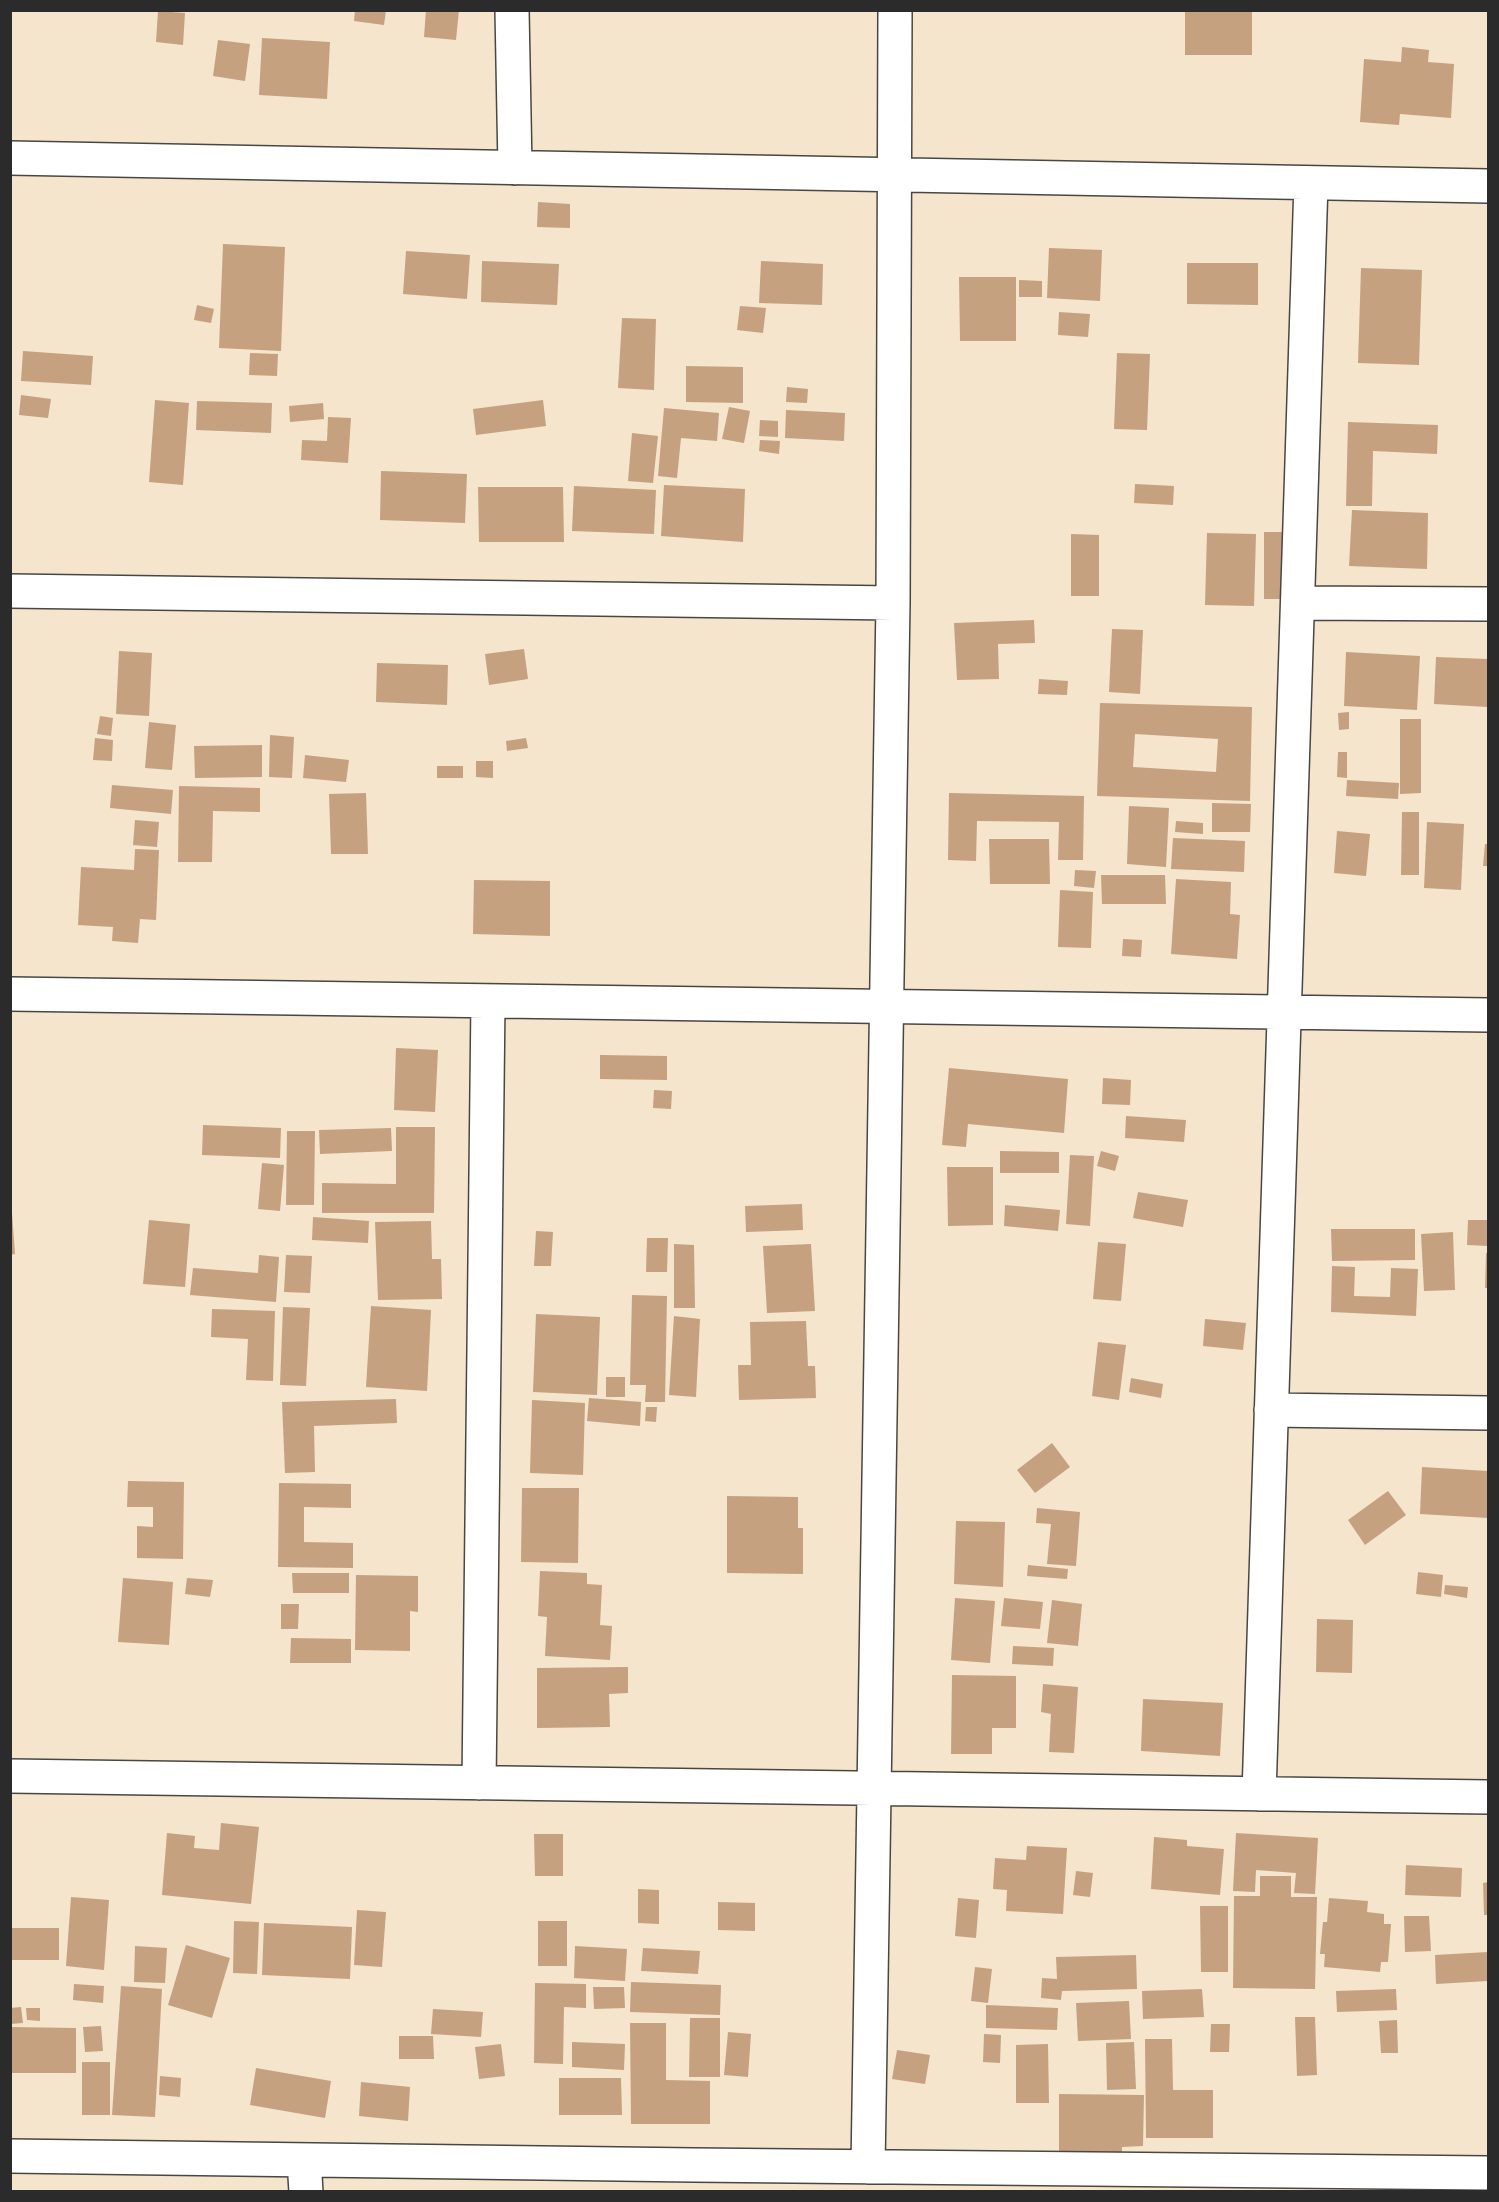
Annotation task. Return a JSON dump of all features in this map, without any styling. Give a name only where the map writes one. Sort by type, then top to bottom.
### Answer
[{"type":"street","points":[[512,10],[514,168]]},
{"type":"street","points":[[868,2167],[893,603],[895,10]]},
{"type":"street","points":[[10,158],[1488,186]]},
{"type":"street","points":[[1259,1794],[1311,183]]},
{"type":"street","points":[[10,591],[893,603]]},
{"type":"street","points":[[1298,603],[1488,604]]},
{"type":"street","points":[[10,994],[1488,1015]]},
{"type":"street","points":[[478,1783],[488,1001]]},
{"type":"street","points":[[1271,1410],[1488,1413]]},
{"type":"street","points":[[10,1776],[1488,1797]]},
{"type":"street","points":[[10,2156],[305,2176],[695,2178],[868,2167],[1488,2173]]},
{"type":"building","points":[[355,10],[386,10],[384,25],[354,21]]},
{"type":"building","points":[[426,10],[459,10],[456,40],[424,37]]},
{"type":"building","points":[[1185,10],[1252,10],[1252,55],[1185,55]]},
{"type":"building","points":[[158,11],[185,13],[183,45],[156,42]]},
{"type":"building","points":[[262,38],[330,42],[327,99],[259,95]]},
{"type":"building","points":[[218,40],[250,44],[245,81],[213,76]]},
{"type":"building","points":[[1402,47],[1429,50],[1428,62],[1454,64],[1451,118],[1400,114],[1399,125],[1360,122],[1364,59],[1401,62]]},
{"type":"building","points":[[538,202],[570,204],[570,228],[537,227]]},
{"type":"building","points":[[223,244],[285,247],[281,351],[219,348]]},
{"type":"building","points":[[1049,248],[1102,250],[1100,301],[1047,298]]},
{"type":"building","points":[[406,251],[470,255],[467,299],[403,294]]},
{"type":"building","points":[[482,261],[559,264],[557,305],[481,302]]},
{"type":"building","points":[[761,261],[823,264],[822,305],[759,303]]},
{"type":"building","points":[[1187,263],[1258,263],[1258,305],[1187,304]]},
{"type":"building","points":[[1361,268],[1422,270],[1419,365],[1358,363]]},
{"type":"building","points":[[959,277],[1016,277],[1016,341],[960,341]]},
{"type":"building","points":[[1019,280],[1042,281],[1042,297],[1019,297]]},
{"type":"building","points":[[197,305],[214,309],[211,323],[194,320]]},
{"type":"building","points":[[740,306],[766,308],[763,333],[737,330]]},
{"type":"building","points":[[1059,312],[1090,314],[1088,337],[1058,335]]},
{"type":"building","points":[[622,318],[656,319],[654,390],[618,388]]},
{"type":"building","points":[[23,351],[93,356],[91,385],[21,381]]},
{"type":"building","points":[[250,353],[278,354],[277,376],[249,375]]},
{"type":"building","points":[[1117,353],[1150,354],[1147,430],[1114,429]]},
{"type":"building","points":[[686,366],[743,367],[743,403],[686,402]]},
{"type":"building","points":[[787,387],[808,389],[807,403],[786,402]]},
{"type":"building","points":[[21,395],[51,399],[48,418],[19,415]]},
{"type":"building","points":[[155,400],[189,403],[183,485],[149,482]]},
{"type":"building","points":[[543,400],[546,426],[476,435],[473,409]]},
{"type":"building","points":[[197,401],[272,403],[271,433],[196,430]]},
{"type":"building","points":[[323,403],[324,419],[290,422],[289,406]]},
{"type":"building","points":[[729,407],[750,411],[744,443],[722,439]]},
{"type":"building","points":[[664,408],[719,413],[717,441],[681,438],[677,478],[658,476]]},
{"type":"building","points":[[786,410],[845,413],[844,441],[785,438]]},
{"type":"building","points":[[328,417],[351,418],[348,463],[301,460],[302,440],[327,441]]},
{"type":"building","points":[[760,420],[778,421],[778,437],[759,436]]},
{"type":"building","points":[[1348,422],[1438,425],[1437,454],[1373,451],[1372,506],[1346,506]]},
{"type":"building","points":[[632,433],[658,436],[653,483],[628,481]]},
{"type":"building","points":[[760,440],[780,441],[779,454],[759,451]]},
{"type":"building","points":[[381,471],[467,474],[465,523],[380,520]]},
{"type":"building","points":[[1135,484],[1174,486],[1173,505],[1134,503]]},
{"type":"building","points":[[664,485],[745,489],[743,542],[661,536]]},
{"type":"building","points":[[574,486],[656,490],[654,534],[572,531]]},
{"type":"building","points":[[478,487],[563,487],[564,542],[479,542]]},
{"type":"building","points":[[1352,510],[1428,513],[1427,569],[1349,566]]},
{"type":"building","points":[[1264,532],[1284,532],[1284,599],[1264,599]]},
{"type":"building","points":[[1207,533],[1256,534],[1254,606],[1205,605]]},
{"type":"building","points":[[1071,534],[1099,535],[1099,596],[1071,596]]},
{"type":"building","points":[[1034,620],[1035,643],[998,644],[999,679],[957,680],[954,623]]},
{"type":"building","points":[[1112,629],[1143,630],[1140,694],[1109,692]]},
{"type":"building","points":[[524,649],[528,679],[489,685],[485,654]]},
{"type":"building","points":[[119,651],[152,653],[149,716],[116,714]]},
{"type":"building","points":[[1346,652],[1420,656],[1417,710],[1344,706]]},
{"type":"building","points":[[1436,657],[1488,659],[1488,707],[1434,704]]},
{"type":"building","points":[[377,663],[448,665],[447,705],[376,702]]},
{"type":"building","points":[[1039,679],[1068,681],[1067,695],[1038,694]]},
{"type":"building","points":[[1100,703],[1252,707],[1250,801],[1097,796]],"holes":[[[1135,734],[1218,739],[1216,772],[1133,767]]]},
{"type":"building","points":[[1349,712],[1349,729],[1339,730],[1338,713]]},
{"type":"building","points":[[100,716],[113,718],[111,736],[97,734]]},
{"type":"building","points":[[1400,719],[1421,719],[1421,793],[1400,794]]},
{"type":"building","points":[[149,722],[176,725],[172,770],[145,768]]},
{"type":"building","points":[[270,735],[294,737],[292,778],[269,777]]},
{"type":"building","points":[[95,738],[113,740],[112,761],[93,760]]},
{"type":"building","points":[[526,738],[528,748],[507,751],[506,741]]},
{"type":"building","points":[[262,745],[262,777],[195,778],[194,746]]},
{"type":"building","points":[[1338,752],[1347,752],[1347,778],[1337,777]]},
{"type":"building","points":[[305,755],[349,760],[346,782],[303,778]]},
{"type":"building","points":[[476,761],[493,761],[493,778],[476,777]]},
{"type":"building","points":[[437,766],[463,766],[463,778],[437,778]]},
{"type":"building","points":[[1347,780],[1399,783],[1398,799],[1346,796]]},
{"type":"building","points":[[112,785],[173,790],[171,814],[110,808]]},
{"type":"building","points":[[179,786],[260,788],[260,812],[213,811],[212,862],[178,862]]},
{"type":"building","points":[[366,793],[368,854],[331,854],[329,794]]},
{"type":"building","points":[[949,793],[1084,796],[1083,860],[1058,860],[1059,822],[977,821],[976,861],[948,860]]},
{"type":"building","points":[[1212,803],[1251,804],[1250,832],[1212,832]]},
{"type":"building","points":[[1129,806],[1169,808],[1166,867],[1127,864]]},
{"type":"building","points":[[1402,812],[1419,812],[1419,875],[1401,875]]},
{"type":"building","points":[[135,820],[159,822],[157,847],[133,845]]},
{"type":"building","points":[[1176,821],[1203,823],[1203,834],[1175,832]]},
{"type":"building","points":[[1427,822],[1464,824],[1461,890],[1424,888]]},
{"type":"building","points":[[1337,831],[1370,834],[1366,876],[1334,873]]},
{"type":"building","points":[[1173,838],[1245,841],[1244,872],[1171,869]]},
{"type":"building","points":[[989,839],[1049,839],[1050,884],[990,884]]},
{"type":"building","points":[[1485,844],[1488,844],[1488,866],[1483,866]]},
{"type":"building","points":[[135,849],[159,850],[156,920],[140,919],[138,943],[112,941],[113,927],[78,925],[81,867],[134,870]]},
{"type":"building","points":[[1075,870],[1096,871],[1094,888],[1074,886]]},
{"type":"building","points":[[1101,875],[1165,875],[1166,904],[1102,904]]},
{"type":"building","points":[[1176,879],[1231,882],[1230,914],[1240,915],[1237,959],[1171,954]]},
{"type":"building","points":[[474,880],[550,881],[550,936],[473,934]]},
{"type":"building","points":[[1060,890],[1093,892],[1091,948],[1058,947]]},
{"type":"building","points":[[1123,939],[1142,940],[1141,957],[1122,956]]},
{"type":"building","points":[[396,1048],[438,1050],[435,1112],[394,1110]]},
{"type":"building","points":[[600,1055],[667,1056],[667,1080],[600,1079]]},
{"type":"building","points":[[949,1068],[1068,1079],[1064,1133],[968,1124],[966,1147],[942,1145]]},
{"type":"building","points":[[1103,1078],[1131,1080],[1130,1105],[1102,1104]]},
{"type":"building","points":[[654,1090],[672,1091],[671,1109],[653,1108]]},
{"type":"building","points":[[1126,1116],[1186,1120],[1184,1142],[1125,1138]]},
{"type":"building","points":[[203,1125],[281,1128],[280,1158],[202,1155]]},
{"type":"building","points":[[396,1127],[435,1127],[434,1213],[322,1213],[322,1183],[396,1184]]},
{"type":"building","points":[[391,1128],[392,1151],[320,1154],[319,1130]]},
{"type":"building","points":[[287,1131],[315,1131],[314,1205],[286,1205]]},
{"type":"building","points":[[1000,1151],[1059,1152],[1059,1173],[1000,1173]]},
{"type":"building","points":[[1101,1151],[1119,1156],[1115,1171],[1097,1166]]},
{"type":"building","points":[[1070,1155],[1094,1156],[1090,1226],[1066,1224]]},
{"type":"building","points":[[262,1163],[284,1165],[280,1211],[258,1209]]},
{"type":"building","points":[[947,1167],[993,1167],[993,1225],[948,1226]]},
{"type":"building","points":[[1138,1192],[1188,1200],[1183,1227],[1133,1218]]},
{"type":"building","points":[[802,1204],[803,1230],[746,1232],[745,1206]]},
{"type":"building","points":[[1005,1205],[1060,1210],[1058,1231],[1004,1226]]},
{"type":"building","points":[[10,1213],[12,1213],[15,1254],[10,1255]]},
{"type":"building","points":[[313,1217],[369,1221],[368,1243],[312,1240]]},
{"type":"building","points":[[149,1220],[190,1224],[185,1287],[143,1284]]},
{"type":"building","points":[[1468,1220],[1488,1220],[1488,1246],[1467,1245]]},
{"type":"building","points":[[431,1221],[432,1259],[441,1259],[442,1299],[378,1300],[375,1222]]},
{"type":"building","points":[[1331,1229],[1415,1229],[1415,1260],[1332,1261]]},
{"type":"building","points":[[536,1231],[553,1232],[551,1266],[534,1266]]},
{"type":"building","points":[[1453,1232],[1455,1290],[1424,1291],[1421,1234]]},
{"type":"building","points":[[647,1238],[668,1238],[667,1272],[646,1272]]},
{"type":"building","points":[[1098,1242],[1126,1244],[1121,1301],[1093,1299]]},
{"type":"building","points":[[674,1244],[694,1245],[695,1308],[674,1308]]},
{"type":"building","points":[[811,1244],[815,1311],[767,1313],[763,1246]]},
{"type":"building","points":[[1486,1253],[1488,1253],[1488,1288],[1485,1288]]},
{"type":"building","points":[[259,1255],[279,1257],[276,1302],[190,1295],[193,1268],[258,1273]]},
{"type":"building","points":[[286,1255],[312,1256],[310,1293],[284,1292]]},
{"type":"building","points":[[1332,1266],[1355,1267],[1354,1296],[1390,1297],[1391,1268],[1418,1269],[1416,1316],[1331,1312]]},
{"type":"building","points":[[632,1295],[667,1296],[665,1402],[645,1402],[646,1385],[630,1385]]},
{"type":"building","points":[[371,1306],[431,1310],[427,1391],[366,1387]]},
{"type":"building","points":[[283,1307],[310,1308],[306,1386],[280,1385]]},
{"type":"building","points":[[212,1309],[275,1311],[273,1381],[246,1380],[248,1339],[211,1337]]},
{"type":"building","points":[[536,1314],[600,1317],[597,1395],[533,1392]]},
{"type":"building","points":[[674,1316],[700,1319],[696,1397],[669,1395]]},
{"type":"building","points":[[1205,1319],[1246,1323],[1243,1350],[1203,1346]]},
{"type":"building","points":[[806,1321],[808,1366],[815,1366],[816,1398],[739,1400],[738,1365],[751,1365],[750,1322]]},
{"type":"building","points":[[1098,1342],[1126,1345],[1119,1400],[1092,1396]]},
{"type":"building","points":[[606,1377],[625,1377],[625,1397],[606,1397]]},
{"type":"building","points":[[1131,1378],[1163,1384],[1161,1398],[1129,1392]]},
{"type":"building","points":[[589,1398],[641,1402],[640,1426],[587,1421]]},
{"type":"building","points":[[396,1399],[397,1423],[314,1426],[315,1472],[285,1473],[282,1402]]},
{"type":"building","points":[[532,1400],[585,1403],[583,1475],[530,1473]]},
{"type":"building","points":[[646,1407],[657,1407],[656,1422],[645,1421]]},
{"type":"building","points":[[1052,1443],[1070,1467],[1035,1493],[1017,1470]]},
{"type":"building","points":[[1422,1467],[1488,1471],[1488,1518],[1420,1514]]},
{"type":"building","points":[[128,1481],[184,1482],[183,1559],[137,1558],[137,1526],[153,1527],[153,1507],[127,1507]]},
{"type":"building","points":[[279,1483],[351,1484],[351,1508],[304,1507],[304,1542],[353,1543],[353,1568],[278,1567]]},
{"type":"building","points":[[522,1488],[579,1488],[578,1563],[521,1562]]},
{"type":"building","points":[[1388,1491],[1406,1515],[1365,1545],[1348,1520]]},
{"type":"building","points":[[727,1496],[798,1497],[798,1528],[803,1528],[803,1574],[727,1573]]},
{"type":"building","points":[[1037,1508],[1080,1512],[1076,1566],[1047,1564],[1051,1524],[1036,1523]]},
{"type":"building","points":[[956,1521],[1005,1522],[1003,1587],[954,1584]]},
{"type":"building","points":[[1028,1565],[1068,1569],[1067,1579],[1027,1576]]},
{"type":"building","points":[[540,1571],[587,1573],[587,1584],[602,1585],[600,1625],[612,1626],[610,1660],[545,1656],[547,1617],[538,1616]]},
{"type":"building","points":[[1418,1572],[1443,1575],[1441,1597],[1416,1594]]},
{"type":"building","points":[[292,1573],[349,1573],[349,1593],[293,1593]]},
{"type":"building","points":[[356,1575],[418,1576],[418,1612],[410,1611],[410,1651],[355,1650]]},
{"type":"building","points":[[123,1578],[173,1582],[169,1645],[118,1642]]},
{"type":"building","points":[[187,1578],[213,1580],[210,1597],[185,1594]]},
{"type":"building","points":[[1445,1585],[1468,1587],[1467,1598],[1444,1594]]},
{"type":"building","points":[[955,1598],[995,1601],[990,1663],[951,1660]]},
{"type":"building","points":[[1004,1598],[1043,1602],[1040,1629],[1001,1626]]},
{"type":"building","points":[[1052,1600],[1082,1604],[1078,1646],[1047,1643]]},
{"type":"building","points":[[281,1604],[299,1604],[298,1629],[281,1629]]},
{"type":"building","points":[[1317,1619],[1353,1620],[1352,1673],[1316,1672]]},
{"type":"building","points":[[291,1638],[351,1639],[351,1663],[290,1663]]},
{"type":"building","points":[[1013,1646],[1054,1648],[1053,1666],[1012,1664]]},
{"type":"building","points":[[628,1667],[628,1693],[609,1694],[610,1727],[537,1728],[537,1668]]},
{"type":"building","points":[[952,1675],[1016,1676],[1016,1728],[992,1728],[992,1754],[951,1754]]},
{"type":"building","points":[[1043,1684],[1078,1687],[1074,1753],[1049,1752],[1051,1714],[1041,1712]]},
{"type":"building","points":[[1143,1699],[1223,1703],[1220,1756],[1141,1751]]},
{"type":"building","points":[[221,1823],[259,1827],[251,1904],[162,1895],[167,1833],[195,1836],[194,1848],[219,1850]]},
{"type":"building","points":[[1236,1833],[1318,1838],[1315,1894],[1294,1893],[1296,1873],[1256,1870],[1255,1892],[1233,1891]]},
{"type":"building","points":[[534,1834],[563,1834],[563,1876],[535,1876]]},
{"type":"building","points":[[1154,1837],[1187,1840],[1187,1846],[1224,1849],[1220,1895],[1151,1889]]},
{"type":"building","points":[[1027,1846],[1067,1848],[1063,1914],[1006,1911],[1007,1890],[993,1889],[995,1858],[1026,1860]]},
{"type":"building","points":[[1406,1865],[1462,1868],[1461,1897],[1405,1895]]},
{"type":"building","points":[[1076,1871],[1093,1873],[1090,1897],[1073,1895]]},
{"type":"building","points":[[1260,1876],[1291,1876],[1291,1897],[1317,1897],[1315,1989],[1233,1988],[1234,1896],[1260,1896]]},
{"type":"building","points":[[1488,1882],[1488,1915],[1484,1915],[1483,1883]]},
{"type":"building","points":[[638,1889],[659,1890],[659,1924],[638,1923]]},
{"type":"building","points":[[71,1897],[109,1900],[104,1970],[66,1966]]},
{"type":"building","points":[[958,1898],[979,1900],[976,1938],[955,1936]]},
{"type":"building","points":[[1329,1898],[1368,1901],[1367,1912],[1384,1914],[1384,1924],[1391,1924],[1388,1962],[1381,1962],[1380,1972],[1324,1967],[1325,1954],[1320,1954],[1323,1922],[1327,1922]]},
{"type":"building","points":[[718,1902],[755,1903],[755,1931],[718,1930]]},
{"type":"building","points":[[1200,1906],[1228,1906],[1228,1972],[1201,1972]]},
{"type":"building","points":[[357,1910],[386,1912],[382,1967],[354,1965]]},
{"type":"building","points":[[1404,1916],[1429,1916],[1431,1951],[1405,1952]]},
{"type":"building","points":[[234,1921],[259,1922],[257,1974],[233,1973]]},
{"type":"building","points":[[538,1921],[567,1921],[567,1966],[538,1966]]},
{"type":"building","points":[[264,1923],[352,1927],[350,1979],[262,1975]]},
{"type":"building","points":[[10,1928],[59,1928],[59,1960],[10,1960]]},
{"type":"building","points":[[186,1945],[230,1958],[212,2018],[168,2005]]},
{"type":"building","points":[[135,1946],[167,1948],[165,1983],[134,1982]]},
{"type":"building","points":[[575,1946],[627,1949],[625,1981],[574,1978]]},
{"type":"building","points":[[643,1948],[700,1951],[698,1974],[641,1971]]},
{"type":"building","points":[[1488,1952],[1488,1981],[1436,1984],[1435,1955]]},
{"type":"building","points":[[1136,1955],[1137,1989],[1062,1991],[1061,2000],[1041,1998],[1042,1978],[1057,1979],[1056,1957]]},
{"type":"building","points":[[975,1967],[992,1969],[988,2003],[971,2001]]},
{"type":"building","points":[[631,1982],[721,1985],[720,2015],[630,2012]]},
{"type":"building","points":[[535,1983],[586,1984],[586,2008],[564,2007],[563,2064],[534,2063]]},
{"type":"building","points":[[74,1984],[104,1986],[103,2003],[73,2000]]},
{"type":"building","points":[[121,1986],[162,1989],[155,2117],[112,2115]]},
{"type":"building","points":[[593,1987],[624,1987],[625,2008],[594,2009]]},
{"type":"building","points":[[1202,1989],[1204,2017],[1143,2019],[1142,1991]]},
{"type":"building","points":[[1396,1989],[1397,2010],[1337,2012],[1336,1991]]},
{"type":"building","points":[[1129,2001],[1131,2039],[1078,2041],[1076,2003]]},
{"type":"building","points":[[986,2005],[1058,2008],[1057,2030],[986,2028]]},
{"type":"building","points":[[21,2007],[23,2023],[10,2024],[10,2008]]},
{"type":"building","points":[[26,2008],[40,2008],[40,2021],[27,2020]]},
{"type":"building","points":[[433,2009],[483,2012],[481,2037],[431,2034]]},
{"type":"building","points":[[1295,2017],[1315,2017],[1317,2075],[1297,2076]]},
{"type":"building","points":[[690,2018],[720,2018],[720,2077],[689,2077]]},
{"type":"building","points":[[1397,2020],[1398,2053],[1381,2053],[1379,2021]]},
{"type":"building","points":[[630,2023],[666,2023],[666,2080],[710,2081],[710,2124],[631,2124]]},
{"type":"building","points":[[1211,2024],[1230,2024],[1229,2052],[1210,2052]]},
{"type":"building","points":[[101,2026],[103,2051],[85,2052],[83,2027]]},
{"type":"building","points":[[10,2027],[76,2028],[76,2073],[10,2073]]},
{"type":"building","points":[[728,2032],[751,2034],[748,2077],[724,2075]]},
{"type":"building","points":[[984,2034],[1001,2035],[1000,2063],[983,2062]]},
{"type":"building","points":[[399,2036],[433,2036],[434,2059],[399,2059]]},
{"type":"building","points":[[1145,2039],[1172,2039],[1173,2090],[1213,2090],[1213,2138],[1146,2138]]},
{"type":"building","points":[[572,2042],[625,2044],[624,2070],[572,2067]]},
{"type":"building","points":[[1134,2042],[1136,2089],[1107,2090],[1106,2043]]},
{"type":"building","points":[[501,2044],[505,2076],[479,2079],[475,2047]]},
{"type":"building","points":[[1048,2044],[1049,2103],[1016,2103],[1016,2045]]},
{"type":"building","points":[[897,2050],[930,2055],[925,2084],[892,2079]]},
{"type":"building","points":[[82,2062],[110,2062],[110,2115],[82,2115]]},
{"type":"building","points":[[256,2068],[331,2081],[325,2118],[250,2105]]},
{"type":"building","points":[[160,2076],[181,2078],[180,2097],[159,2095]]},
{"type":"building","points":[[559,2078],[621,2078],[622,2115],[559,2115]]},
{"type":"building","points":[[361,2082],[410,2087],[408,2121],[359,2116]]},
{"type":"building","points":[[1059,2094],[1144,2095],[1143,2146],[1122,2147],[1122,2154],[1059,2153]]}]
